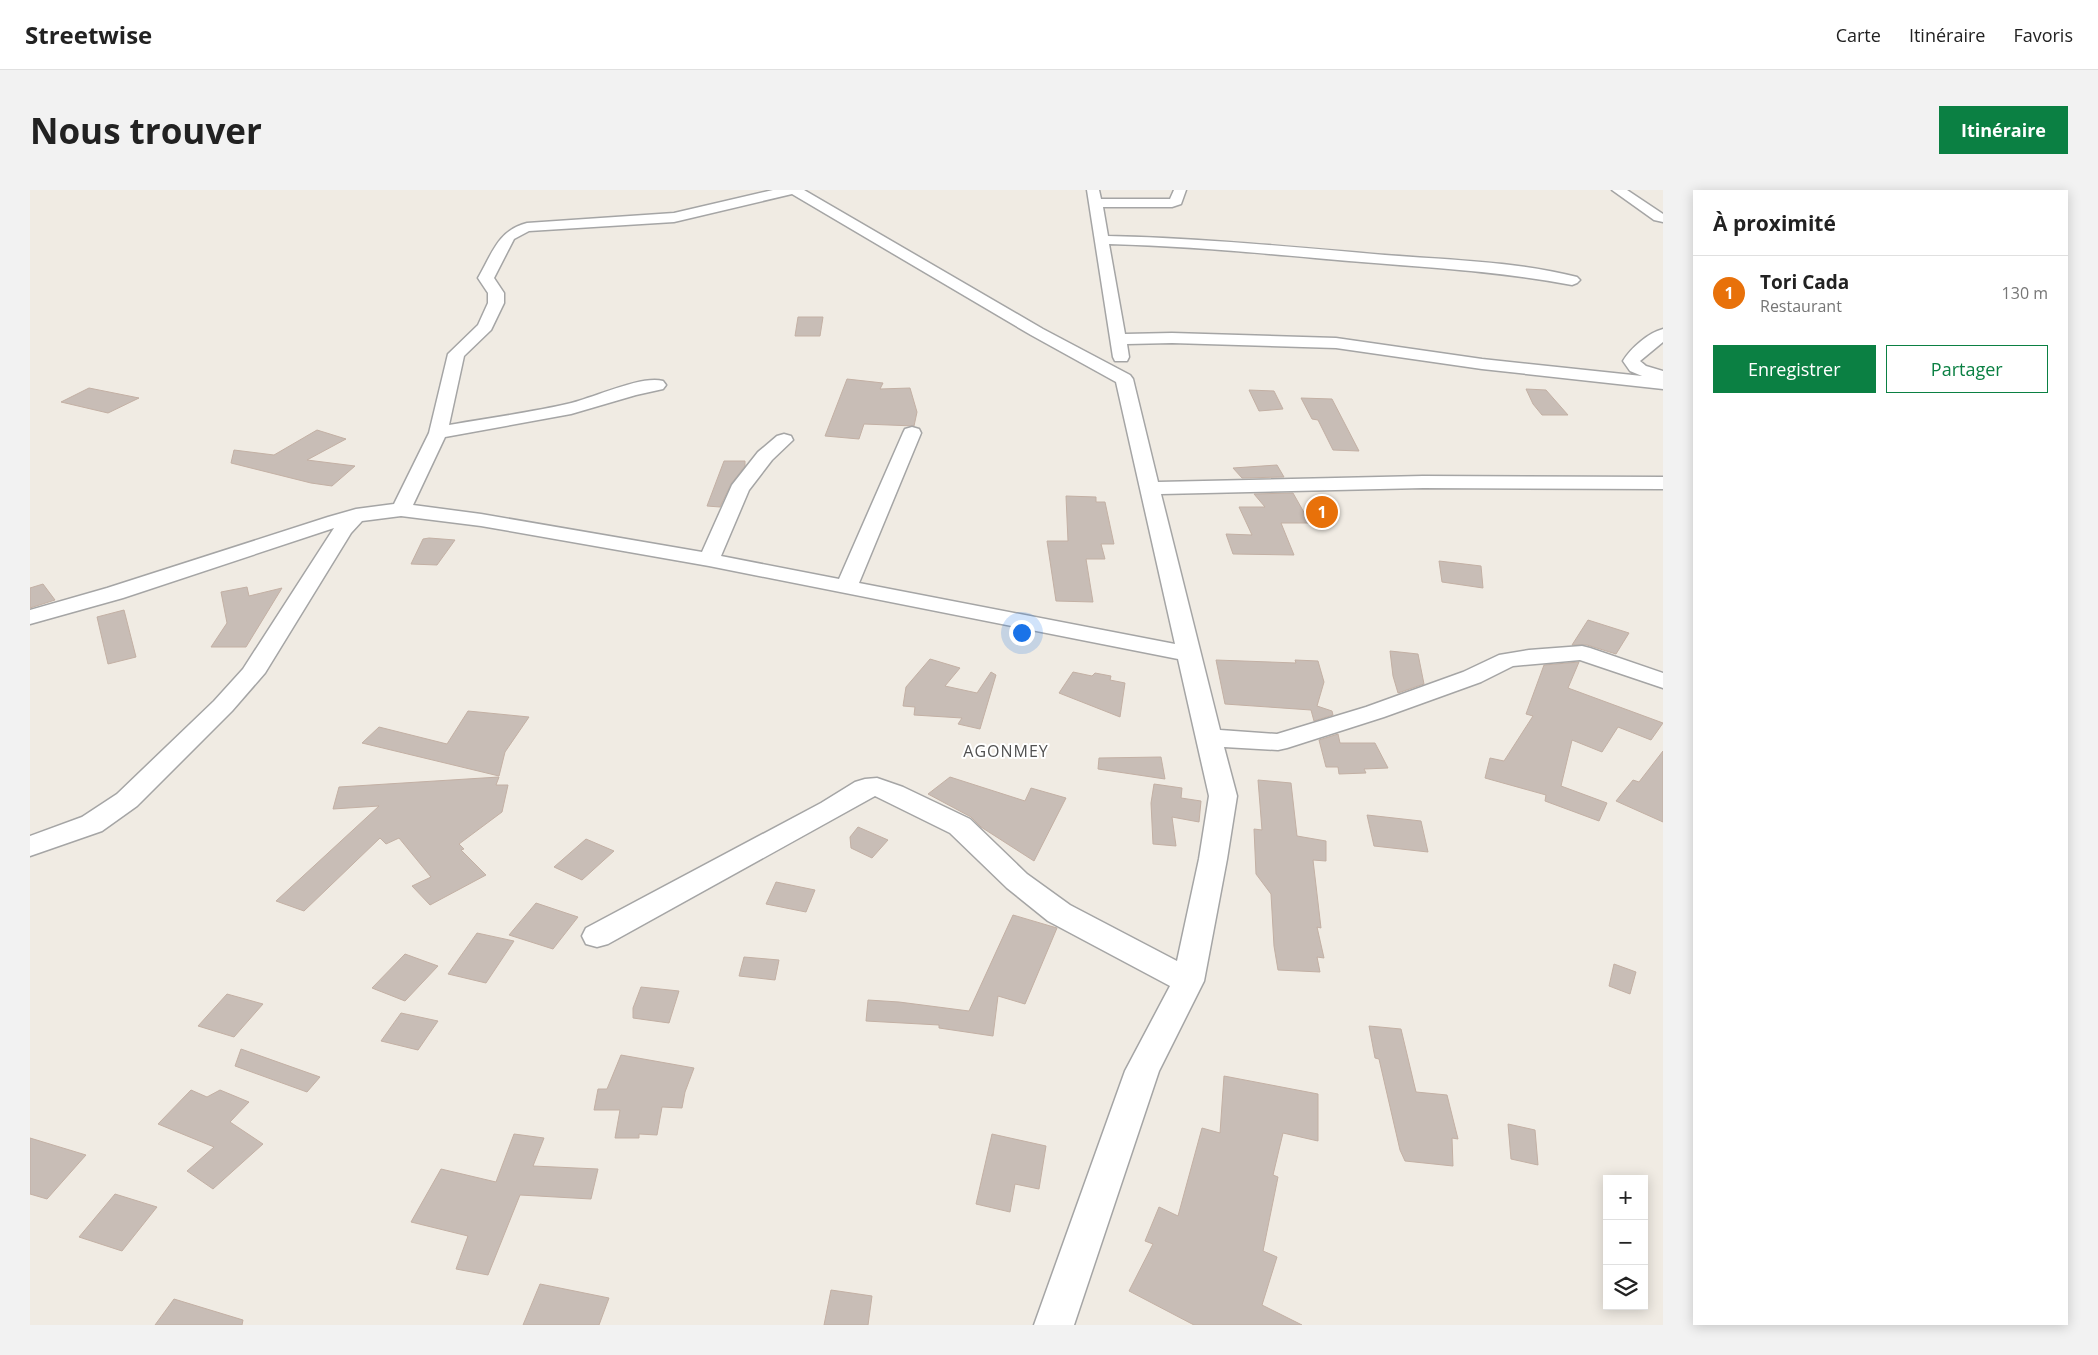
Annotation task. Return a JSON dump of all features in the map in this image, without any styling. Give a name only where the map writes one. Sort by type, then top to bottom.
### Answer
[{"type":"street","points":[[401,510],[438,433],[456,354],[485,327],[496,303],[496,293],[486,278],[508,237],[516,231],[527,227],[625,222],[695,214],[760,196],[793,190],[1038,332],[1124,379]]},
{"type":"street","points":[[1054,1325],[1142,1071],[1188,981],[1213,859],[1223,796],[1124,379],[1119,339],[1094,197],[1172,203],[1176,201],[1180,190]]},
{"type":"street","points":[[1618,190],[1658,217],[1663,218]]},
{"type":"street","points":[[1102,240],[1145,240],[1230,246],[1513,270],[1572,280]]},
{"type":"street","points":[[1663,334],[1636,354],[1631,361],[1632,365],[1638,369],[1663,376]]},
{"type":"street","points":[[1119,339],[1182,338],[1336,342],[1482,364],[1663,384]]},
{"type":"street","points":[[438,433],[571,409],[632,390],[657,385]]},
{"type":"street","points":[[846,588],[912,432]]},
{"type":"street","points":[[709,560],[739,489],[765,456],[784,440]]},
{"type":"street","points":[[1151,488],[1423,482],[1663,483]]},
{"type":"street","points":[[30,617],[115,593],[356,515],[401,510],[481,520],[709,560],[1190,654]]},
{"type":"street","points":[[30,846],[92,824],[127,800],[223,706],[253,673],[303,591],[343,530],[356,515]]},
{"type":"street","points":[[1209,737],[1240,741],[1278,742],[1375,712],[1465,679],[1507,660],[1529,657],[1582,653],[1663,681]]},
{"type":"street","points":[[597,936],[865,788],[877,787],[893,792],[960,826],[1017,881],[1059,913],[1188,981]]},
{"type":"building","points":[[798,317],[823,317],[820,336],[795,336]]},
{"type":"building","points":[[847,379],[883,383],[880,389],[910,388],[917,412],[914,426],[864,424],[859,439],[825,436]]},
{"type":"building","points":[[89,388],[139,398],[108,413],[61,402]]},
{"type":"building","points":[[1526,389],[1546,390],[1568,415],[1542,415],[1533,404]]},
{"type":"building","points":[[1249,390],[1274,391],[1283,409],[1259,411]]},
{"type":"building","points":[[1301,398],[1332,399],[1359,451],[1333,450],[1318,420],[1312,419]]},
{"type":"building","points":[[317,430],[346,439],[307,460],[355,466],[332,486],[311,483],[231,463],[234,450],[274,455]]},
{"type":"building","points":[[724,461],[745,461],[745,466],[731,484],[720,507],[707,506]]},
{"type":"building","points":[[1277,465],[1284,477],[1242,478],[1233,468]]},
{"type":"building","points":[[1293,493],[1310,523],[1281,523],[1294,555],[1233,554],[1226,534],[1252,535],[1239,507],[1265,507],[1254,494]]},
{"type":"building","points":[[1066,496],[1096,497],[1096,502],[1105,502],[1114,544],[1101,544],[1105,559],[1086,559],[1093,602],[1056,601],[1047,541],[1068,541]]},
{"type":"building","points":[[423,539],[455,540],[437,565],[411,564]]},
{"type":"building","points":[[1439,561],[1481,566],[1483,588],[1442,582]]},
{"type":"building","points":[[43,584],[55,600],[30,608],[30,588]]},
{"type":"building","points":[[247,587],[249,596],[282,588],[246,647],[211,647],[227,623],[221,592]]},
{"type":"building","points":[[124,610],[136,657],[108,664],[97,617]]},
{"type":"building","points":[[1588,620],[1629,633],[1616,654],[1587,645],[1572,645]]},
{"type":"building","points":[[1390,651],[1418,654],[1424,684],[1398,693],[1393,676]]},
{"type":"building","points":[[930,659],[960,668],[945,686],[977,693],[991,672],[996,675],[980,729],[958,724],[962,718],[914,715],[915,707],[903,706],[906,687]]},
{"type":"building","points":[[1216,660],[1296,663],[1295,660],[1318,661],[1324,682],[1317,706],[1332,711],[1333,715],[1314,721],[1311,710],[1225,704]]},
{"type":"building","points":[[1579,662],[1568,688],[1663,723],[1651,740],[1618,727],[1602,752],[1572,740],[1561,786],[1607,803],[1599,821],[1545,801],[1546,795],[1485,778],[1490,758],[1504,761],[1533,716],[1526,714],[1544,665]]},
{"type":"building","points":[[1073,672],[1092,676],[1095,673],[1111,676],[1110,680],[1125,683],[1120,717],[1059,693]]},
{"type":"building","points":[[468,711],[529,717],[505,752],[499,776],[362,743],[379,727],[447,744]]},
{"type":"building","points":[[1338,734],[1340,743],[1375,743],[1388,768],[1364,769],[1366,773],[1339,774],[1338,767],[1326,767],[1319,740]]},
{"type":"building","points":[[1663,751],[1663,822],[1616,801],[1633,780],[1639,782]]},
{"type":"building","points":[[1161,757],[1165,779],[1098,769],[1099,758]]},
{"type":"building","points":[[499,777],[496,785],[508,785],[502,812],[459,844],[464,849],[461,850],[486,875],[430,905],[412,886],[431,877],[399,838],[386,844],[380,838],[304,911],[276,901],[379,806],[333,809],[339,787]]},
{"type":"building","points":[[950,777],[1025,801],[1031,788],[1066,798],[1034,861],[981,827],[971,817],[928,794]]},
{"type":"building","points":[[1258,780],[1291,783],[1297,836],[1326,841],[1326,861],[1313,860],[1321,928],[1317,927],[1324,958],[1317,957],[1320,972],[1278,970],[1274,946],[1271,894],[1256,874],[1254,829],[1262,830]]},
{"type":"building","points":[[1154,784],[1182,788],[1181,798],[1201,801],[1199,822],[1172,817],[1176,846],[1153,844],[1151,803]]},
{"type":"building","points":[[1367,815],[1421,821],[1428,852],[1374,846]]},
{"type":"building","points":[[858,827],[888,840],[872,858],[851,848],[850,837]]},
{"type":"building","points":[[586,839],[614,851],[582,880],[554,867]]},
{"type":"building","points":[[776,882],[815,890],[806,912],[766,904]]},
{"type":"building","points":[[536,903],[578,917],[553,949],[509,935]]},
{"type":"building","points":[[1013,915],[1057,928],[1025,1004],[998,996],[993,1036],[939,1028],[939,1025],[866,1021],[868,1000],[969,1011]]},
{"type":"building","points":[[477,933],[514,941],[486,983],[448,974]]},
{"type":"building","points":[[405,954],[438,966],[405,1001],[372,988]]},
{"type":"building","points":[[744,957],[779,960],[775,980],[739,976]]},
{"type":"building","points":[[1614,964],[1636,972],[1630,994],[1609,986]]},
{"type":"building","points":[[641,987],[679,991],[669,1023],[633,1018],[633,1008]]},
{"type":"building","points":[[227,994],[263,1004],[234,1037],[198,1026]]},
{"type":"building","points":[[401,1013],[438,1021],[418,1050],[381,1041]]},
{"type":"building","points":[[1369,1026],[1401,1029],[1416,1092],[1447,1095],[1458,1139],[1452,1138],[1453,1166],[1405,1161],[1400,1150],[1379,1059],[1375,1058]]},
{"type":"building","points":[[241,1049],[320,1077],[307,1092],[235,1066]]},
{"type":"building","points":[[621,1055],[694,1068],[685,1092],[682,1108],[662,1107],[657,1135],[639,1134],[639,1138],[615,1138],[620,1110],[594,1110],[598,1089],[607,1089]]},
{"type":"building","points":[[1224,1076],[1318,1094],[1318,1141],[1283,1133],[1273,1175],[1278,1177],[1263,1251],[1277,1257],[1262,1305],[1302,1325],[1194,1325],[1129,1291],[1153,1244],[1145,1241],[1159,1207],[1178,1216],[1202,1128],[1220,1133]]},
{"type":"building","points":[[191,1090],[207,1097],[220,1090],[249,1102],[230,1122],[263,1144],[213,1189],[187,1171],[214,1147],[158,1124]]},
{"type":"building","points":[[1508,1124],[1535,1130],[1538,1165],[1511,1159]]},
{"type":"building","points":[[514,1134],[544,1138],[533,1166],[598,1169],[591,1199],[520,1195],[488,1275],[456,1269],[468,1236],[411,1222],[441,1169],[496,1182]]},
{"type":"building","points":[[992,1134],[1046,1146],[1039,1189],[1015,1184],[1010,1212],[976,1204]]},
{"type":"building","points":[[30,1138],[86,1155],[47,1199],[30,1194]]},
{"type":"building","points":[[115,1194],[157,1207],[122,1251],[79,1237]]},
{"type":"building","points":[[540,1284],[609,1298],[599,1325],[523,1325]]},
{"type":"building","points":[[831,1290],[872,1296],[868,1325],[824,1325]]},
{"type":"building","points":[[174,1299],[243,1320],[242,1325],[155,1325]]},
{"type":"place","name":"Tori Cada","points":[[1322,512]]},
{"type":"district","name":"AGONMEY","points":[[1006,751]]}]
